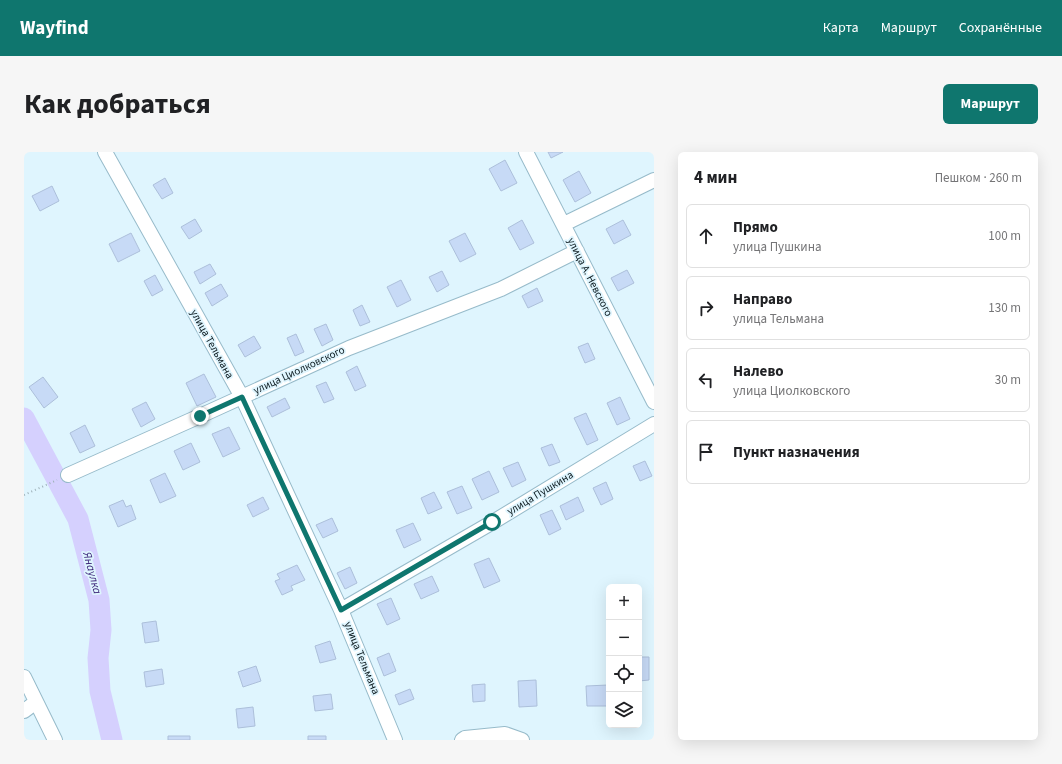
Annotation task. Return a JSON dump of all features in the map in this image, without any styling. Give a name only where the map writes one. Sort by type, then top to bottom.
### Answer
[{"type":"street","name":"улица Тельмана","points":[[105,152],[242,397],[341,610],[395,740]]},
{"type":"street","name":"улица А. Невского","points":[[526,152],[654,402]]},
{"type":"street","points":[[564,224],[654,180]]},
{"type":"street","name":"улица Циолковского","points":[[68,475],[349,348],[501,289],[577,251]]},
{"type":"street","name":"улица Пушкина","points":[[341,610],[492,522],[654,424]]},
{"type":"street","points":[[24,677],[55,740]]},
{"type":"street","points":[[24,711],[36,702]]},
{"type":"street","points":[[462,740],[465,738],[505,734],[522,740]]},
{"type":"path","points":[[24,495],[68,475]]},
{"type":"building","points":[[548,152],[563,152],[551,158]]},
{"type":"building","points":[[505,160],[517,183],[501,191],[489,169]]},
{"type":"building","points":[[579,171],[591,193],[575,202],[563,180]]},
{"type":"building","points":[[165,178],[173,193],[162,199],[153,185]]},
{"type":"building","points":[[52,186],[59,201],[40,211],[32,196]]},
{"type":"building","points":[[195,219],[202,231],[189,239],[181,227]]},
{"type":"building","points":[[522,220],[534,243],[520,250],[508,228]]},
{"type":"building","points":[[623,220],[631,235],[614,244],[606,229]]},
{"type":"building","points":[[131,233],[140,251],[118,262],[109,244]]},
{"type":"building","points":[[465,233],[476,254],[460,262],[449,241]]},
{"type":"building","points":[[210,264],[216,274],[200,284],[194,272]]},
{"type":"building","points":[[627,270],[634,283],[618,291],[611,278]]},
{"type":"building","points":[[442,271],[449,285],[437,292],[429,277]]},
{"type":"building","points":[[155,275],[163,290],[152,296],[144,281]]},
{"type":"building","points":[[401,280],[411,300],[397,307],[387,287]]},
{"type":"building","points":[[221,284],[228,296],[212,306],[205,293]]},
{"type":"building","points":[[537,288],[543,301],[528,308],[522,296]]},
{"type":"building","points":[[362,305],[370,322],[360,326],[353,310]]},
{"type":"building","points":[[326,324],[333,340],[322,346],[314,329]]},
{"type":"building","points":[[296,334],[304,352],[295,356],[287,338]]},
{"type":"building","points":[[254,336],[261,348],[245,357],[238,345]]},
{"type":"building","points":[[588,343],[595,359],[585,363],[578,347]]},
{"type":"building","points":[[357,366],[366,386],[355,391],[346,372]]},
{"type":"building","points":[[204,374],[216,397],[197,406],[186,383]]},
{"type":"building","points":[[43,377],[58,397],[44,408],[29,387]]},
{"type":"building","points":[[326,382],[334,399],[324,403],[316,386]]},
{"type":"building","points":[[620,397],[630,419],[617,425],[607,403]]},
{"type":"building","points":[[285,398],[290,408],[272,417],[267,407]]},
{"type":"building","points":[[146,402],[155,419],[141,427],[132,409]]},
{"type":"building","points":[[586,413],[598,440],[587,445],[574,418]]},
{"type":"building","points":[[85,425],[95,446],[80,453],[70,433]]},
{"type":"building","points":[[229,427],[240,449],[223,457],[212,434]]},
{"type":"building","points":[[191,443],[200,462],[183,470],[174,451]]},
{"type":"building","points":[[552,444],[560,462],[549,466],[541,448]]},
{"type":"building","points":[[645,461],[652,476],[640,481],[633,466]]},
{"type":"building","points":[[518,462],[526,480],[512,487],[503,468]]},
{"type":"building","points":[[489,471],[499,492],[482,500],[472,479]]},
{"type":"building","points":[[165,473],[176,496],[160,503],[150,480]]},
{"type":"building","points":[[606,482],[613,499],[601,505],[593,488]]},
{"type":"building","points":[[462,486],[472,508],[457,514],[447,492]]},
{"type":"building","points":[[434,492],[442,508],[428,514],[421,498]]},
{"type":"building","points":[[263,497],[269,509],[253,517],[247,505]]},
{"type":"building","points":[[578,497],[584,511],[566,520],[560,506]]},
{"type":"building","points":[[123,500],[126,507],[131,505],[136,519],[118,527],[109,506]]},
{"type":"building","points":[[552,510],[561,529],[549,535],[540,515]]},
{"type":"building","points":[[332,518],[338,531],[323,538],[316,525]]},
{"type":"building","points":[[413,523],[421,540],[404,548],[396,530]]},
{"type":"building","points":[[489,558],[500,581],[484,588],[474,564]]},
{"type":"building","points":[[297,565],[305,580],[291,586],[293,590],[282,595],[275,581],[280,579],[277,574]]},
{"type":"building","points":[[350,567],[357,583],[345,589],[337,573]]},
{"type":"building","points":[[432,576],[439,591],[421,599],[414,584]]},
{"type":"building","points":[[391,598],[400,619],[387,625],[377,604]]},
{"type":"building","points":[[156,621],[159,641],[145,643],[142,623]]},
{"type":"building","points":[[330,641],[336,659],[320,663],[315,646]]},
{"type":"building","points":[[389,653],[396,671],[384,676],[377,658]]},
{"type":"building","points":[[642,657],[649,657],[649,680],[642,681]]},
{"type":"building","points":[[256,666],[261,681],[243,687],[238,672]]},
{"type":"building","points":[[162,669],[164,684],[146,687],[144,672]]},
{"type":"building","points":[[536,680],[537,706],[519,707],[518,681]]},
{"type":"building","points":[[485,684],[485,701],[473,702],[472,685]]},
{"type":"building","points":[[606,685],[606,706],[587,706],[586,686]]},
{"type":"building","points":[[410,689],[414,699],[399,705],[395,695]]},
{"type":"building","points":[[331,694],[333,709],[315,711],[313,696]]},
{"type":"building","points":[[253,707],[255,726],[238,728],[236,709]]},
{"type":"building","points":[[168,736],[190,736],[190,740],[168,740]]},
{"type":"building","points":[[308,736],[326,736],[326,740],[308,740]]},
{"type":"waterway","name":"Янаулка","points":[[24,418],[78,519],[99,600],[101,630],[98,658],[100,691],[112,740]]},
{"type":"route","points":[[200,416],[242,397],[341,610],[492,522]]}]
